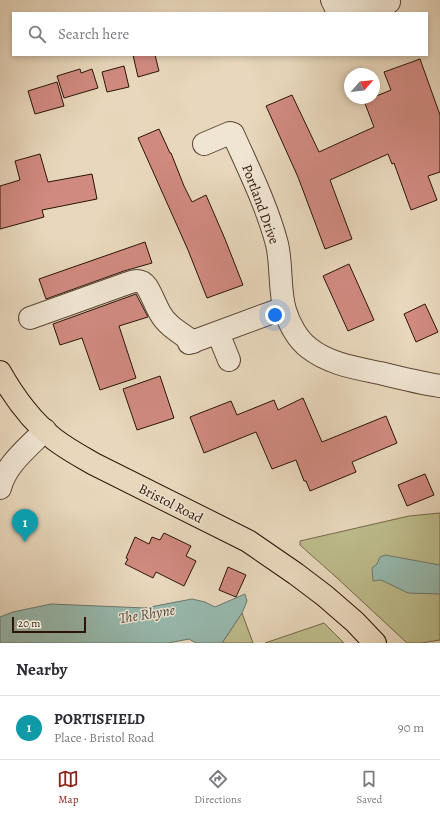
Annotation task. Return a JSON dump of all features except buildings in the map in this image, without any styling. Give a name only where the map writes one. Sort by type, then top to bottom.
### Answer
[{"type":"main road","name":"Bristol Road","points":[[0,372],[20,403],[45,430],[69,450],[248,541],[325,596],[355,622],[374,643]]},
{"type":"street","points":[[332,0],[336,8],[342,11],[389,5]]},
{"type":"street","name":"Portland Drive","points":[[204,144],[230,133],[232,134],[258,189],[280,260],[284,308],[294,330],[301,340],[318,354],[343,365],[424,384],[440,386]]},
{"type":"street","points":[[30,318],[139,280],[145,283],[165,321],[191,343],[284,308]]},
{"type":"street","points":[[218,333],[229,360]]},
{"type":"street","points":[[0,488],[4,475],[12,464],[45,430]]},
{"type":"shaded area","points":[[440,513],[440,640],[421,643],[407,643],[300,545],[300,541],[409,516]]},
{"type":"shaded area","points":[[242,613],[253,643],[222,643]]},
{"type":"shaded area","points":[[324,623],[344,643],[265,643]]},
{"type":"water","points":[[385,555],[440,565],[440,594],[408,593],[381,580],[373,581],[372,568],[377,564],[380,557]]},
{"type":"water","name":"The Rhyne","points":[[245,594],[247,601],[242,613],[222,643],[196,643],[189,639],[168,643],[0,643],[0,617],[13,612],[51,604],[145,608],[192,599],[205,602],[215,607]]},
{"type":"place","name":"PORTISFIELD","points":[[25,542]]}]
